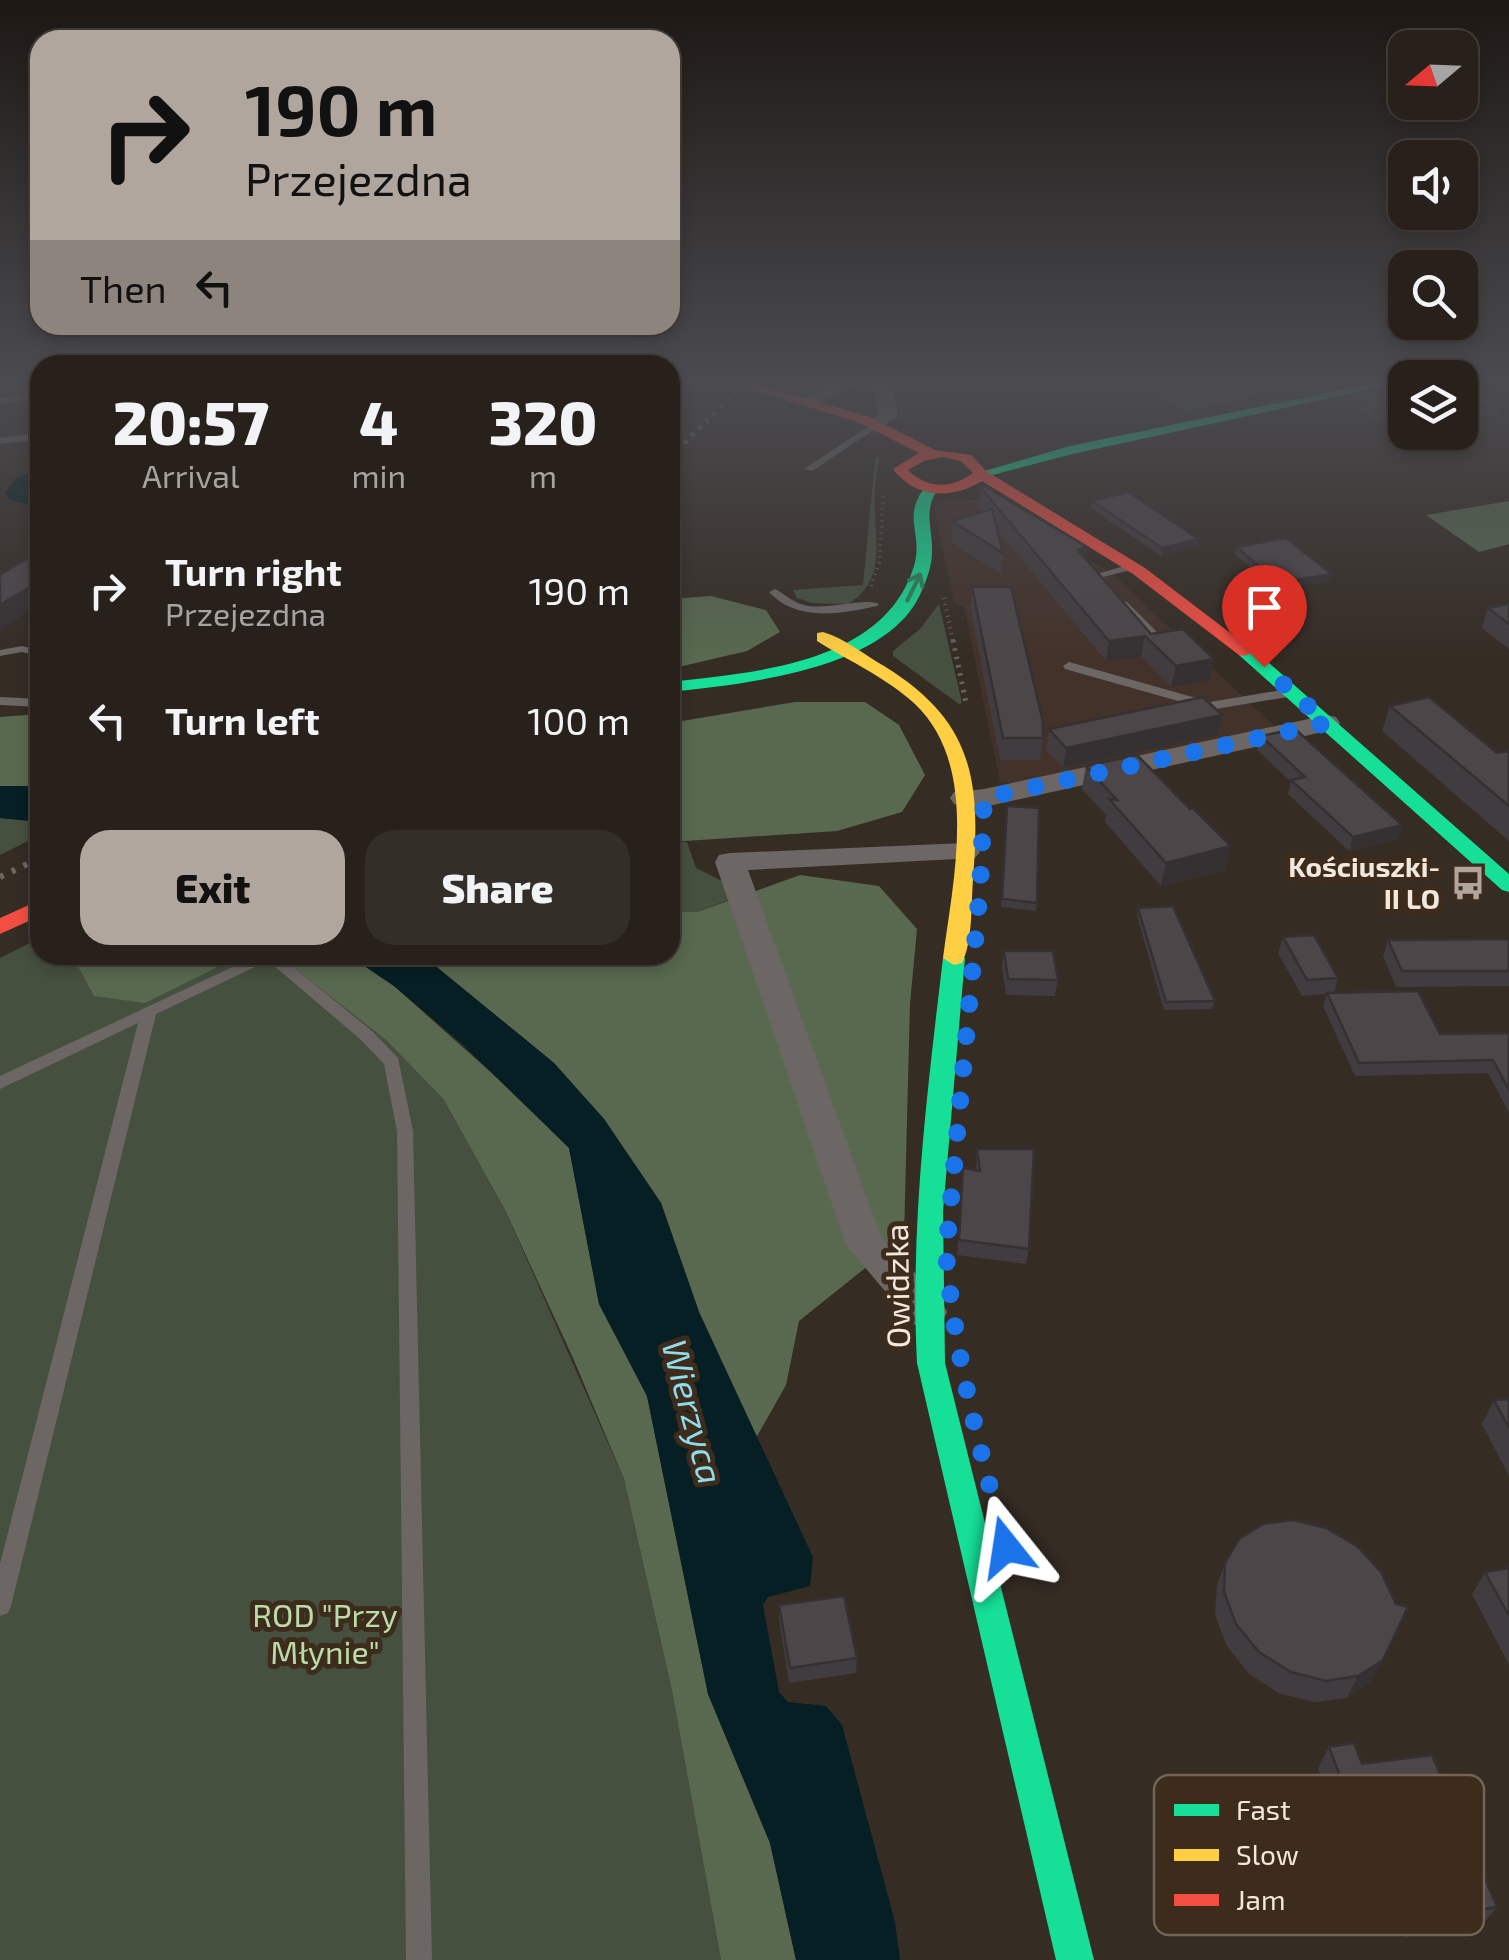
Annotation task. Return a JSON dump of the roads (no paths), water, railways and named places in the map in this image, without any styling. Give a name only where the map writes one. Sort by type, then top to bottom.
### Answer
[{"type":"street","points":[[897,528],[900,494],[910,475]]},
{"type":"street","points":[[924,475],[932,488]]},
{"type":"street","points":[[680,685],[785,671],[843,650],[893,618],[920,581],[923,546],[916,508],[920,498],[932,488],[969,475]]},
{"type":"street","points":[[980,475],[1131,566],[1235,642],[1509,886]]},
{"type":"street","points":[[680,683],[823,637],[856,619],[870,600]]},
{"type":"street","name":"Owidzka","points":[[823,637],[923,702],[938,718],[958,755],[965,852],[930,1194],[927,1312],[931,1363],[1075,1960]]},
{"type":"street","points":[[964,798],[984,798],[1327,723]]},
{"type":"street","points":[[927,1312],[864,1245],[730,862],[965,852]]},
{"type":"street","points":[[0,927],[30,912]]},
{"type":"lane","points":[[1131,566],[1094,576],[1152,633]]},
{"type":"lane","points":[[776,592],[788,603],[806,608],[870,600]]},
{"type":"lane","points":[[0,653],[30,651]]},
{"type":"lane","points":[[1069,666],[1210,706],[1293,692]]},
{"type":"lane","points":[[0,701],[30,702]]},
{"type":"lane","points":[[0,1082],[246,965]]},
{"type":"lane","points":[[282,965],[366,1034],[392,1062],[399,1083],[405,1131],[419,1960]]},
{"type":"lane","points":[[0,1606],[149,1011]]},
{"type":"water","points":[[30,475],[30,505],[8,499],[5,492],[15,479]]},
{"type":"water","points":[[0,786],[30,786],[30,821],[0,818]]},
{"type":"water","name":"Wierzyca","points":[[363,965],[434,965],[554,1063],[604,1119],[661,1203],[699,1312],[813,1557],[810,1586],[768,1597],[763,1605],[779,1692],[788,1702],[826,1706],[842,1725],[895,1922],[900,1960],[796,1960],[770,1843],[708,1694],[647,1396],[599,1304],[569,1148],[461,1043]]},
{"type":"railway","points":[[0,877],[30,863]]},
{"type":"place","name":"Kościuszki- II LO","points":[[1468,883]]},
{"type":"park label","name":"ROD \"Przy Młynie\"","points":[[325,1634]]}]
